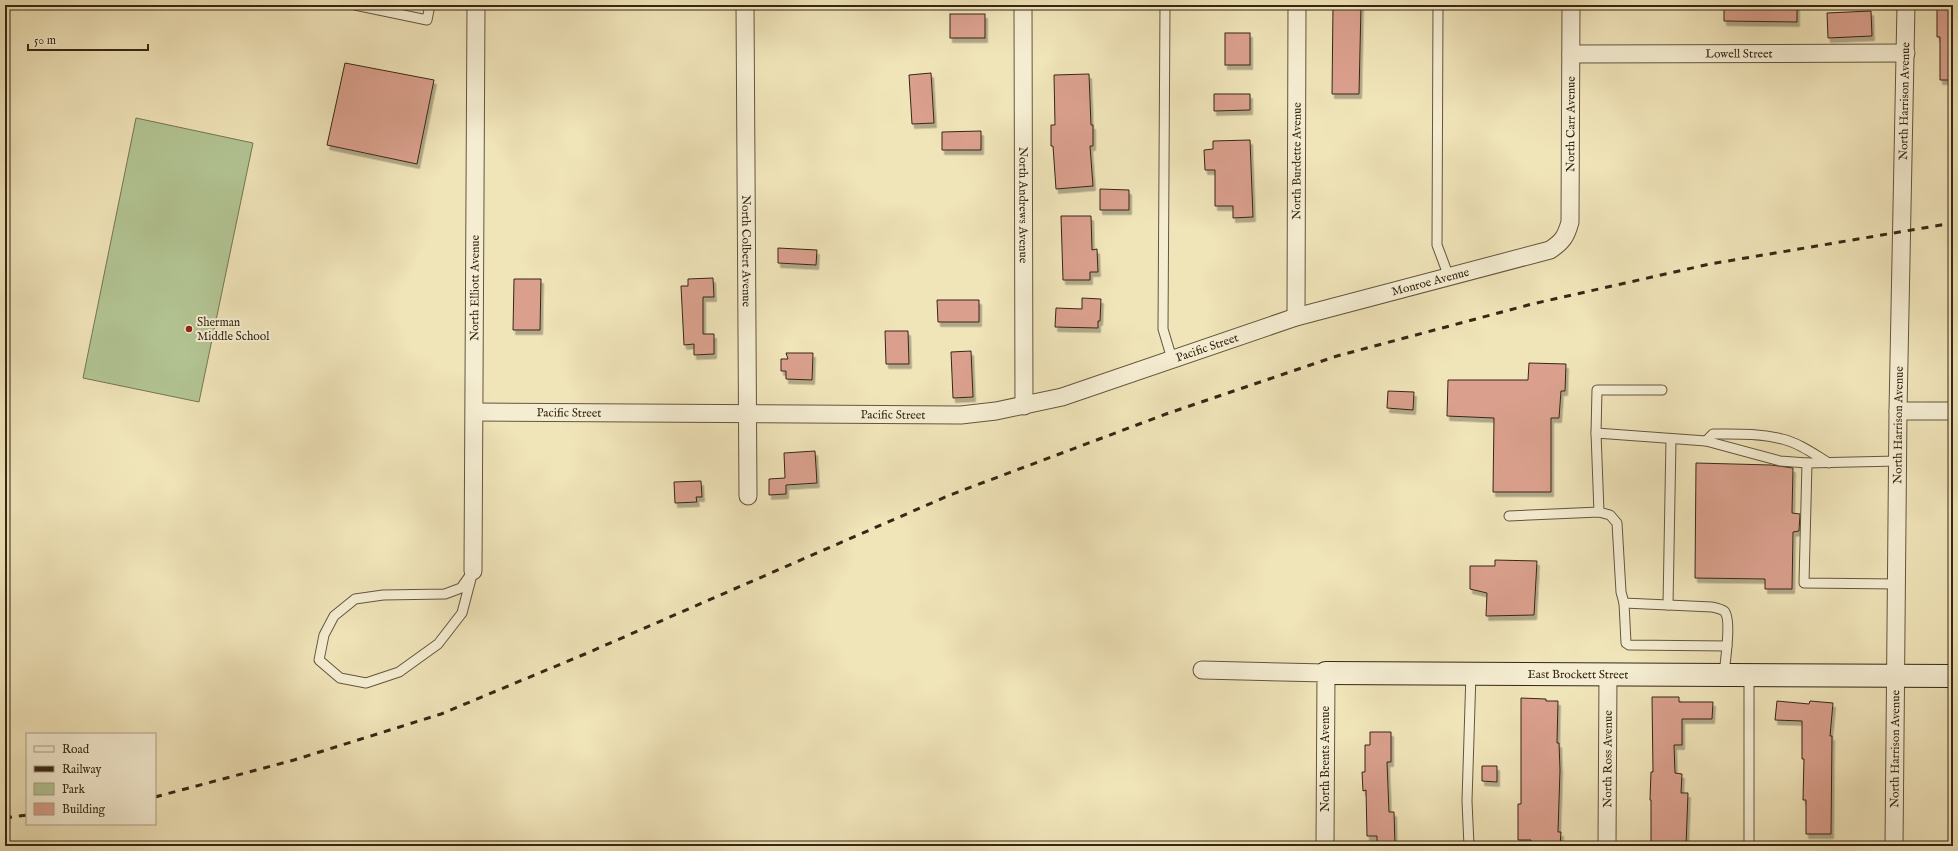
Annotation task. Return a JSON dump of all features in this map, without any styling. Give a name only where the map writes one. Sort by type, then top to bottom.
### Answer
[{"type":"street","name":"North Elliott Avenue","points":[[474,570],[476,5]]},
{"type":"street","name":"North Colbert Avenue","points":[[745,5],[748,496]]},
{"type":"street","name":"North Andrews Avenue","points":[[1023,5],[1024,406]]},
{"type":"street","name":"North Burdette Avenue","points":[[1296,316],[1297,5]]},
{"type":"street","name":"North Carr Avenue","points":[[1562,242],[1567,234],[1570,222],[1572,5]]},
{"type":"street","name":"North Harrison Avenue","points":[[1894,846],[1898,411],[1906,5]]},
{"type":"street","name":"Lowell Street","points":[[1571,54],[1906,53]]},
{"type":"street","name":"Monroe Avenue","points":[[1296,316],[1550,250],[1562,242]]},
{"type":"street","name":"Pacific Street","points":[[475,412],[961,415],[1024,406],[1062,397],[1296,316]]},
{"type":"street","points":[[1898,411],[1953,411]]},
{"type":"street","name":"East Brockett Street","points":[[1202,670],[1953,676]]},
{"type":"street","name":"North Brents Avenue","points":[[1325,846],[1326,672]]},
{"type":"street","name":"North Ross Avenue","points":[[1607,846],[1608,673]]},
{"type":"lane","points":[[355,5],[427,20],[430,5]]},
{"type":"lane","points":[[1165,5],[1163,329],[1172,359]]},
{"type":"lane","points":[[1438,5],[1437,245],[1449,276]]},
{"type":"lane","points":[[1599,512],[1596,433],[1597,390],[1662,390]]},
{"type":"lane","points":[[1596,433],[1706,441],[1780,461],[1806,463],[1898,461]]},
{"type":"lane","points":[[1706,441],[1713,434],[1750,434],[1782,439],[1802,446],[1829,463]]},
{"type":"lane","points":[[1668,605],[1671,439]]},
{"type":"lane","points":[[1806,463],[1804,583],[1897,584]]},
{"type":"lane","points":[[1509,516],[1599,512],[1610,515],[1617,523],[1626,643],[1629,645],[1727,646]]},
{"type":"lane","points":[[474,570],[462,613],[438,644],[399,672],[366,683],[340,678],[319,660],[324,635],[334,616],[355,599],[383,595],[445,594],[460,588],[474,570]]},
{"type":"lane","points":[[1624,603],[1712,607],[1724,610],[1727,615],[1727,646],[1724,674]]},
{"type":"lane","points":[[1469,846],[1467,801],[1471,672]]},
{"type":"lane","points":[[1749,674],[1749,846]]},
{"type":"green space","points":[[136,118],[253,143],[199,402],[83,378]]},
{"type":"building","points":[[1333,5],[1361,5],[1359,94],[1332,94]]},
{"type":"building","points":[[1724,5],[1797,5],[1797,22],[1724,21]]},
{"type":"building","points":[[1937,5],[1953,5],[1953,80],[1940,80],[1940,37],[1937,37]]},
{"type":"building","points":[[1871,11],[1872,36],[1828,38],[1827,13]]},
{"type":"building","points":[[950,14],[985,14],[985,38],[950,38]]},
{"type":"building","points":[[1225,33],[1250,33],[1250,65],[1225,65]]},
{"type":"building","points":[[345,63],[434,80],[417,164],[327,145]]},
{"type":"building","points":[[931,73],[934,123],[912,124],[909,75]]},
{"type":"building","points":[[1089,74],[1091,125],[1093,125],[1093,146],[1090,146],[1093,186],[1056,189],[1053,146],[1051,146],[1051,125],[1055,125],[1054,75]]},
{"type":"building","points":[[1214,94],[1250,94],[1250,110],[1214,111]]},
{"type":"building","points":[[981,131],[981,150],[942,150],[942,132]]},
{"type":"building","points":[[1250,140],[1253,217],[1233,218],[1233,206],[1215,206],[1215,170],[1205,170],[1204,150],[1213,149],[1213,141]]},
{"type":"building","points":[[1100,189],[1129,190],[1129,210],[1100,210]]},
{"type":"building","points":[[1061,216],[1091,216],[1092,250],[1097,249],[1098,272],[1090,272],[1090,280],[1063,280]]},
{"type":"building","points":[[778,248],[817,250],[816,265],[778,263]]},
{"type":"building","points":[[713,278],[714,297],[703,297],[703,334],[714,334],[714,354],[694,355],[694,344],[684,345],[681,286],[688,286],[688,279]]},
{"type":"building","points":[[514,279],[541,279],[540,330],[513,330]]},
{"type":"building","points":[[1082,298],[1101,299],[1100,321],[1098,321],[1098,328],[1055,327],[1056,308],[1082,309]]},
{"type":"building","points":[[937,300],[979,300],[979,322],[938,322]]},
{"type":"building","points":[[885,331],[908,331],[909,364],[886,364]]},
{"type":"building","points":[[971,351],[973,397],[953,398],[951,352]]},
{"type":"building","points":[[786,353],[813,353],[812,380],[786,379],[786,371],[781,371],[781,359],[788,359]]},
{"type":"building","points":[[1529,363],[1566,364],[1565,391],[1561,391],[1559,418],[1551,418],[1551,492],[1493,492],[1494,418],[1447,416],[1448,380],[1528,380]]},
{"type":"building","points":[[1388,391],[1414,392],[1413,410],[1387,408]]},
{"type":"building","points":[[815,451],[817,483],[786,485],[786,494],[769,495],[769,479],[785,478],[784,453]]},
{"type":"building","points":[[1696,463],[1771,465],[1793,468],[1792,513],[1800,514],[1799,531],[1793,532],[1792,589],[1765,589],[1765,579],[1695,578]]},
{"type":"building","points":[[701,481],[702,497],[696,497],[697,502],[675,503],[674,482]]},
{"type":"building","points":[[1495,560],[1537,561],[1534,615],[1486,616],[1487,593],[1470,589],[1470,566],[1495,566]]},
{"type":"building","points":[[1652,697],[1679,697],[1679,702],[1713,702],[1712,719],[1682,719],[1682,745],[1674,745],[1675,773],[1682,774],[1681,793],[1688,793],[1686,846],[1651,846],[1650,800],[1651,772],[1653,772]]},
{"type":"building","points":[[1521,698],[1558,701],[1557,743],[1559,743],[1560,770],[1558,832],[1561,832],[1560,846],[1530,846],[1531,840],[1518,840],[1518,804],[1521,804]]},
{"type":"building","points":[[1777,701],[1809,704],[1810,701],[1833,703],[1830,736],[1832,736],[1831,834],[1806,834],[1806,800],[1803,800],[1804,759],[1802,759],[1802,721],[1775,720]]},
{"type":"building","points":[[1370,732],[1391,732],[1391,762],[1387,762],[1389,812],[1394,812],[1395,846],[1377,846],[1377,836],[1367,836],[1366,790],[1363,791],[1362,772],[1365,772],[1365,745],[1370,745]]},
{"type":"building","points":[[1482,766],[1497,766],[1497,782],[1482,781]]},
{"type":"railway","points":[[156,797],[294,760],[441,714],[585,654],[950,495],[1166,414],[1337,356],[1532,304],[1710,264],[1953,223]]},
{"type":"railway","points":[[5,818],[26,815]]},
{"type":"place","name":"Sherman Middle School","points":[[189,329]]}]
